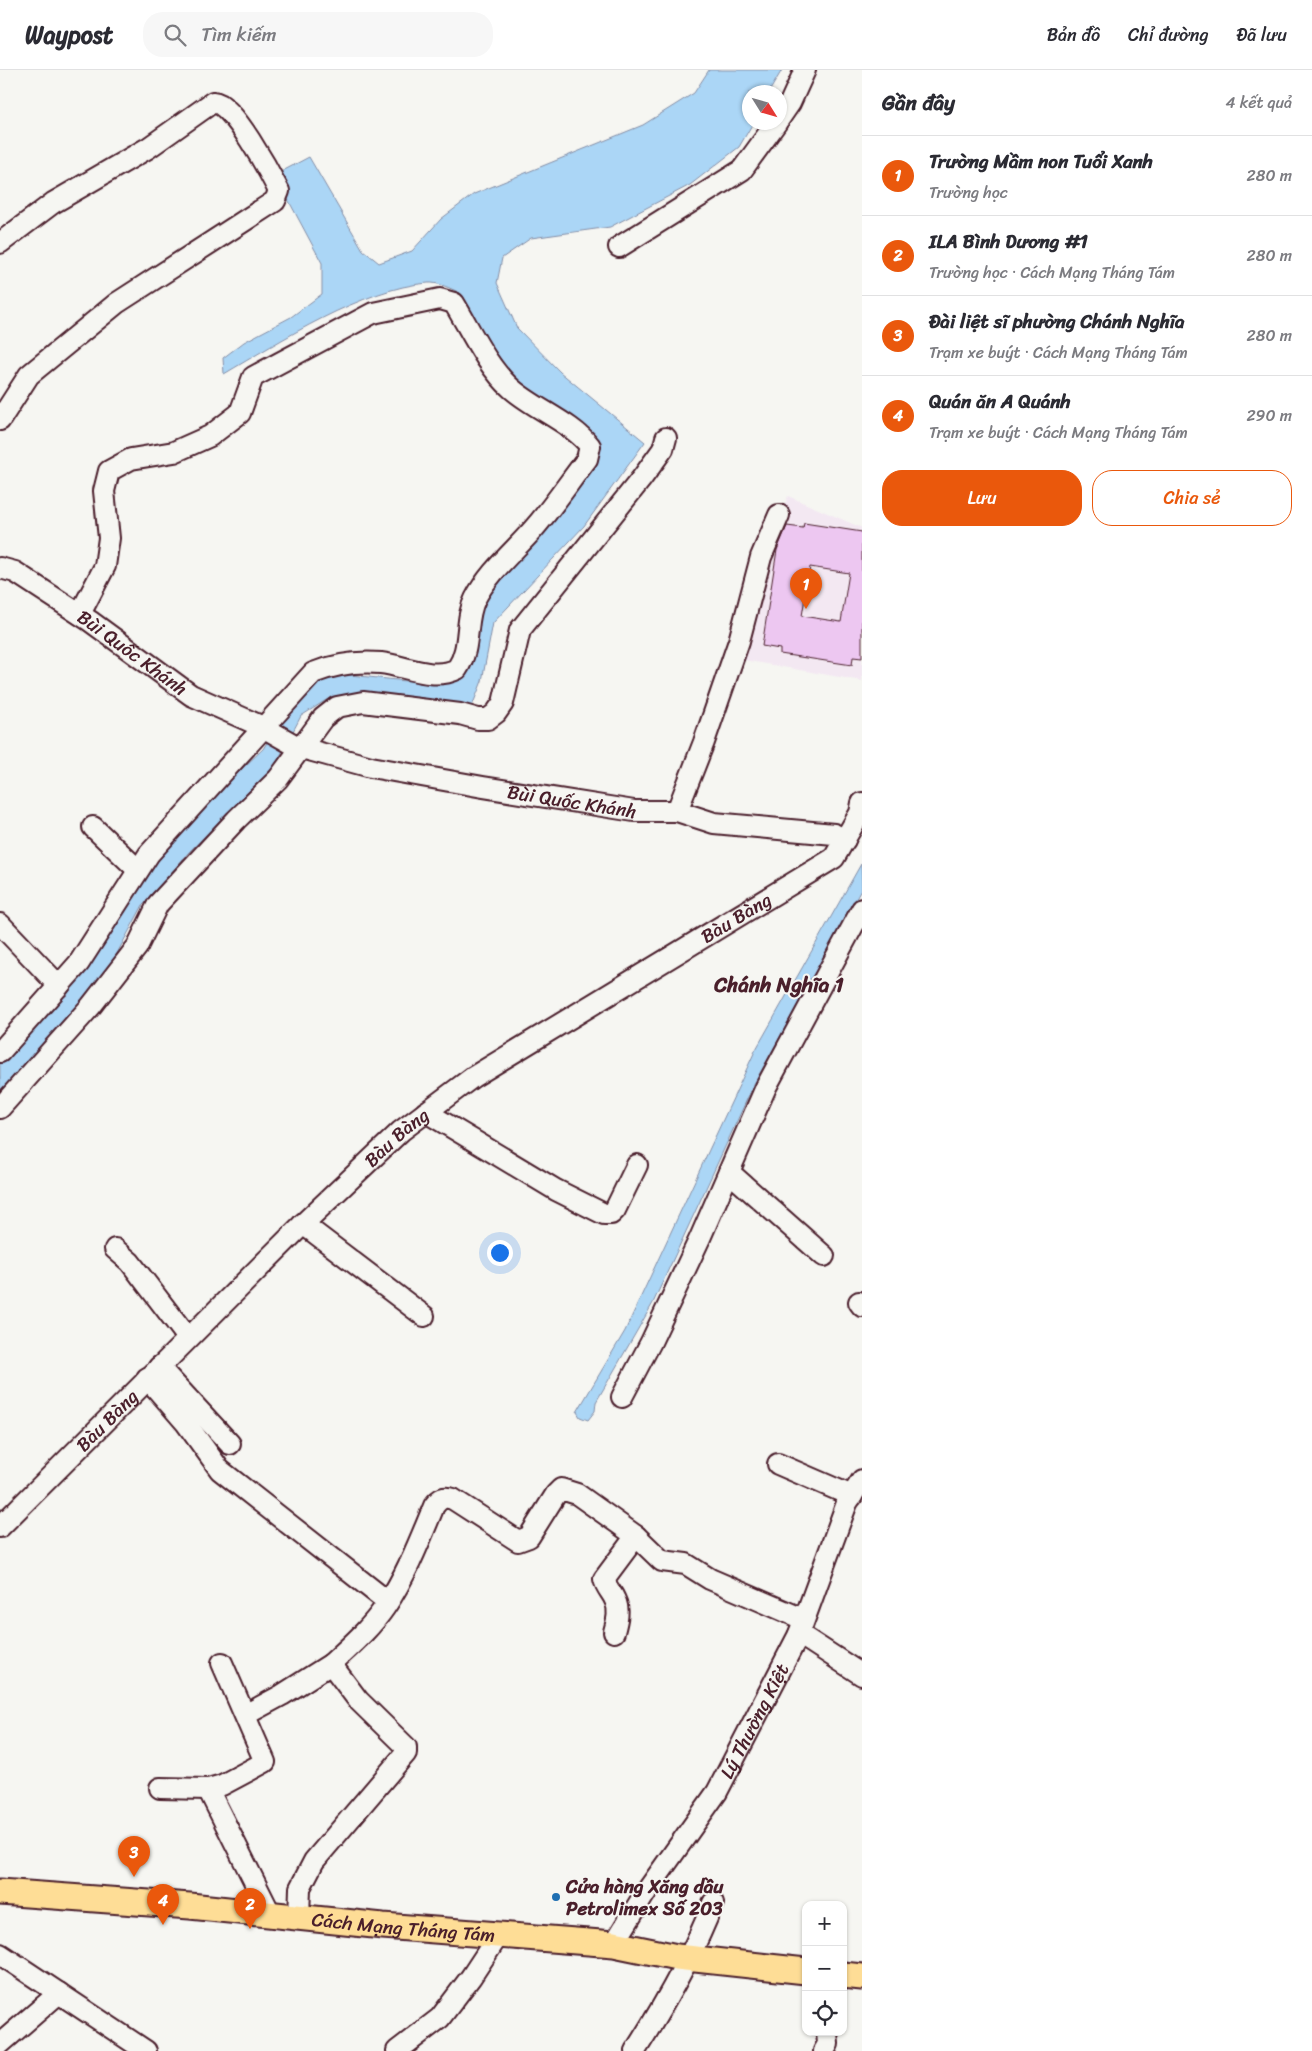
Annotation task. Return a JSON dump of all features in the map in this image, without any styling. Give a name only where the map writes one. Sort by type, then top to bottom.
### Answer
[{"type":"main road","name":"Cách Mạng Tháng Tám","points":[[0,1892],[498,1936],[614,1944],[689,1958],[802,1970]]},
{"type":"main road","points":[[847,1975],[862,1977]]},
{"type":"street","points":[[787,108],[805,70]]},
{"type":"street","points":[[0,243],[53,203],[148,148],[213,102],[222,104],[234,118],[266,166],[279,191],[274,201],[117,303],[29,375],[0,420]]},
{"type":"street","points":[[619,247],[742,170],[771,130]]},
{"type":"street","points":[[0,1052],[79,963],[150,854],[266,729],[313,673],[331,666],[347,663],[384,664],[401,669],[438,674],[458,669],[466,650],[470,614],[475,599],[504,559],[536,526],[587,459],[590,451],[586,441],[513,390],[500,377],[454,303],[440,299],[372,313],[253,377],[240,413],[210,436],[174,452],[131,459],[109,471],[104,491],[110,538],[105,566],[80,614]]},
{"type":"street","points":[[0,1108],[91,1006],[137,947],[158,904],[217,839],[278,779],[323,718],[337,707],[363,702],[460,714],[478,719],[488,719],[496,713],[503,703],[520,630],[642,478],[663,448],[666,438]]},
{"type":"street","points":[[677,811],[704,742],[739,641],[761,556],[779,515]]},
{"type":"street","name":"Bùi Quốc Khánh","points":[[0,568],[15,572],[80,614],[191,695],[301,747],[371,767],[483,787],[634,811],[677,811],[714,823],[834,834],[854,839]]},
{"type":"street","name":"Bàu Bàng","points":[[0,1527],[303,1224],[402,1131],[473,1077],[834,858],[854,839],[862,803]]},
{"type":"street","points":[[93,827],[138,870]]},
{"type":"street","points":[[622,1397],[655,1334],[766,1087],[862,909]]},
{"type":"street","points":[[0,924],[59,986]]},
{"type":"street","points":[[426,1112],[547,1185],[604,1214],[611,1214],[615,1210],[637,1166]]},
{"type":"street","points":[[729,1172],[824,1256]]},
{"type":"street","points":[[303,1224],[424,1316]]},
{"type":"street","points":[[115,1248],[130,1262],[188,1338]]},
{"type":"street","points":[[153,1373],[230,1444]]},
{"type":"street","points":[[153,1373],[220,1470],[388,1602]]},
{"type":"street","points":[[778,1464],[857,1488]]},
{"type":"street","name":"Lý Thường Kiệt","points":[[614,1944],[644,1895],[717,1792],[801,1626],[824,1561],[857,1488]]},
{"type":"street","points":[[245,1714],[332,1664],[364,1633],[388,1602],[439,1499],[445,1497],[453,1499],[518,1541],[529,1537],[561,1489],[577,1494],[636,1536],[662,1560],[686,1564],[710,1579],[801,1626],[862,1675]]},
{"type":"street","points":[[614,1632],[618,1615],[615,1600],[606,1587],[604,1579],[636,1536]]},
{"type":"street","points":[[160,1788],[208,1789],[222,1785],[265,1762],[222,1663]]},
{"type":"street","points":[[299,1917],[300,1888],[314,1861],[408,1750],[358,1700],[332,1664]]},
{"type":"street","points":[[208,1789],[272,1915]]},
{"type":"street","points":[[635,2051],[661,2011],[689,1958],[712,1903]]},
{"type":"street","points":[[397,2051],[440,2018],[471,1977],[498,1936]]},
{"type":"street","points":[[0,1954],[146,2051]]},
{"type":"street","points":[[0,2044],[58,1992]]},
{"type":"shaded area","points":[[788,496],[862,528],[862,681],[738,659],[763,559]]},
{"type":"water","points":[[709,70],[782,70],[773,85],[742,85],[742,130],[749,130],[739,147],[690,185],[610,227],[531,238],[502,258],[497,283],[517,328],[560,372],[645,442],[584,526],[493,623],[482,681],[471,709],[331,697],[301,716],[276,764],[189,852],[143,905],[108,970],[0,1093],[0,1061],[117,906],[195,813],[263,749],[299,691],[322,672],[406,681],[431,680],[460,672],[477,615],[492,584],[553,512],[601,449],[513,377],[489,343],[460,293],[436,284],[428,283],[403,287],[350,305],[296,332],[224,374],[223,358],[244,342],[291,317],[322,294],[322,263],[275,175],[309,157],[363,250],[379,263],[412,251],[441,219],[474,194],[643,125],[694,93]]},
{"type":"water","points":[[861,864],[862,888],[754,1084],[653,1303],[596,1402],[595,1411],[588,1420],[580,1417],[577,1412],[625,1331],[755,1051]]},
{"type":"building","points":[[804,523],[862,532],[862,658],[853,657],[852,665],[780,654],[780,649],[762,646],[777,550],[787,526],[803,528]],"holes":[[[810,567],[849,573],[841,622],[802,616]]]},
{"type":"place","name":"Trường Mầm non Tuổi Xanh","points":[[806,609]]},
{"type":"place","name":"Đài liệt sĩ phường Chánh Nghĩa","points":[[134,1877]]},
{"type":"place","name":"Cửa hàng Xăng dầu Petrolimex Số 203","points":[[556,1897]]},
{"type":"place","name":"Quán ăn A Quánh","points":[[163,1925]]},
{"type":"place","name":"ILA Bình Dương #1","points":[[250,1929]]},
{"type":"district","name":"Chánh Nghĩa 1","points":[[779,985]]}]
